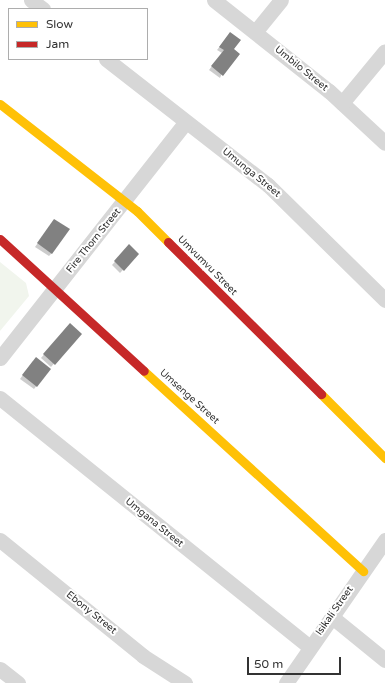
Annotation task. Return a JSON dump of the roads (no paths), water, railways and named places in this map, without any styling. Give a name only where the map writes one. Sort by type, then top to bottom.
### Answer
[{"type":"street","points":[[31,0],[42,8]]},
{"type":"street","name":"Umbilo Street","points":[[214,0],[342,103],[385,143]]},
{"type":"street","points":[[255,32],[281,0]]},
{"type":"street","points":[[342,103],[385,51]]},
{"type":"street","name":"Umunga Street","points":[[107,60],[279,195],[385,300]]},
{"type":"street","name":"Umvumvu Street","points":[[0,104],[125,202],[385,458]]},
{"type":"street","name":"Fire Thorn Street","points":[[0,358],[125,202],[186,122]]},
{"type":"street","name":"Umsenge Street","points":[[0,239],[363,571]]},
{"type":"street","name":"Umgana Street","points":[[0,398],[310,647]]},
{"type":"street","name":"Ebony Street","points":[[0,540],[143,656],[185,683]]},
{"type":"street","name":"Isikali Street","points":[[286,683],[385,540]]},
{"type":"street","points":[[332,616],[385,660]]},
{"type":"street","points":[[0,669],[18,683]]}]
